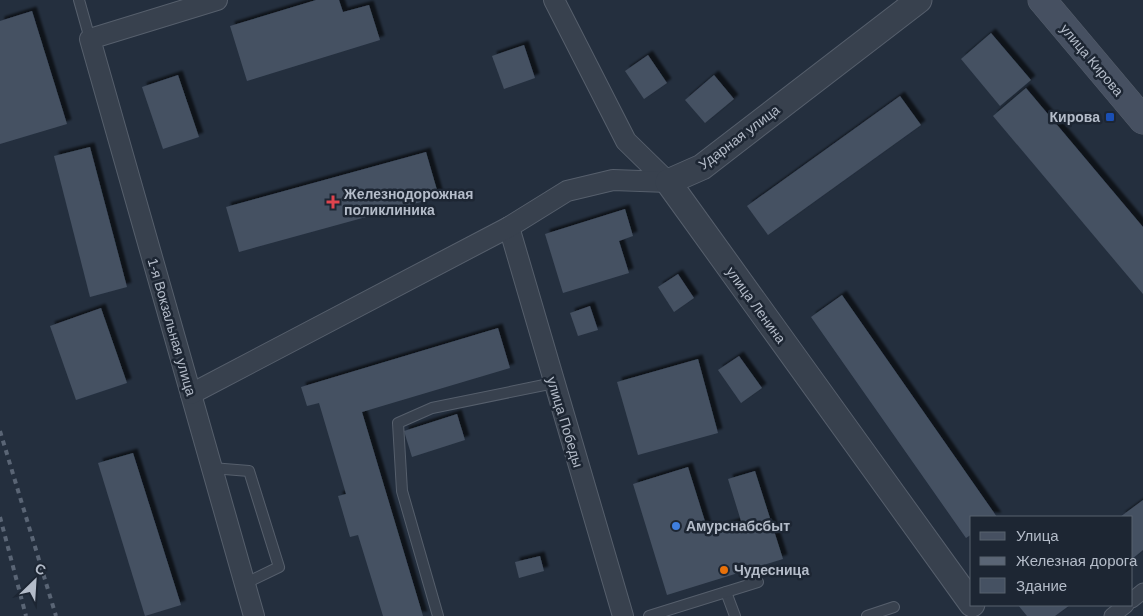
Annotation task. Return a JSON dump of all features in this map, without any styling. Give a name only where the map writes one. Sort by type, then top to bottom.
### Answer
[{"type":"main road","name":"улица Кирова","points":[[1042,0],[1143,120]]},
{"type":"street","points":[[90,39],[217,0]]},
{"type":"street","name":"улица Ленина","points":[[554,0],[626,141],[668,182],[970,601]]},
{"type":"street","name":"Ударная улица","points":[[191,394],[509,227],[567,191],[613,180],[668,182],[702,167],[919,0]]},
{"type":"street","name":"1-я Вокзальная улица","points":[[90,39],[254,616]]},
{"type":"street","name":"улица Победы","points":[[509,227],[623,616]]},
{"type":"street","points":[[1133,599],[1143,591]]},
{"type":"street","points":[[1112,616],[1125,606]]},
{"type":"lane","points":[[79,0],[90,39]]},
{"type":"lane","points":[[438,616],[402,491],[398,423],[432,408],[554,383]]},
{"type":"lane","points":[[212,468],[249,471],[279,567],[244,584]]},
{"type":"lane","points":[[648,616],[758,582]]},
{"type":"lane","points":[[726,592],[735,616]]},
{"type":"lane","points":[[868,616],[894,607]]},
{"type":"building","points":[[316,0],[339,0],[343,12],[369,5],[380,40],[247,81],[230,26]]},
{"type":"building","points":[[32,11],[67,124],[0,144],[0,21]]},
{"type":"building","points":[[991,33],[1031,80],[1000,106],[961,59]]},
{"type":"building","points":[[524,45],[535,78],[504,89],[492,56]]},
{"type":"building","points":[[648,55],[667,83],[644,99],[625,71]]},
{"type":"building","points":[[178,75],[199,137],[163,149],[142,87]]},
{"type":"building","points":[[714,75],[734,99],[705,123],[685,100]]},
{"type":"building","points":[[1026,88],[1143,227],[1143,294],[993,116]]},
{"type":"building","points":[[900,96],[921,125],[768,235],[747,206]]},
{"type":"building","points":[[90,147],[127,287],[90,297],[54,156]]},
{"type":"building","name":"Железнодорожная поликлиника","points":[[426,152],[439,197],[239,252],[226,207]]},
{"type":"building","points":[[625,209],[633,236],[619,241],[629,273],[563,293],[545,234]]},
{"type":"building","points":[[678,274],[694,298],[674,312],[658,287]]},
{"type":"building","points":[[842,295],[996,516],[970,516],[970,535],[966,538],[811,317]]},
{"type":"building","points":[[590,306],[598,330],[578,336],[570,313]]},
{"type":"building","points":[[101,308],[127,383],[76,400],[50,326]]},
{"type":"building","points":[[498,328],[510,368],[362,412],[423,616],[383,616],[358,535],[350,537],[338,496],[346,494],[319,403],[307,406],[301,387]]},
{"type":"building","points":[[739,356],[762,388],[741,403],[718,370]]},
{"type":"building","points":[[698,359],[718,433],[638,455],[617,382]]},
{"type":"building","points":[[457,414],[465,440],[412,457],[404,431]]},
{"type":"building","points":[[133,453],[181,605],[145,616],[98,463]]},
{"type":"building","name":"Амурснабсбыт","points":[[688,467],[708,531],[741,521],[728,479],[755,471],[783,559],[667,595],[633,484]]},
{"type":"building","points":[[1143,500],[1143,550],[1133,558],[1133,516],[1121,516]]},
{"type":"building","points":[[540,556],[544,571],[519,578],[515,562]]},
{"type":"building","points":[[1019,606],[1069,606],[1055,616],[1027,616]]},
{"type":"railway","points":[[0,431],[56,616]]},
{"type":"railway","points":[[0,517],[26,616]]},
{"type":"place","name":"Кирова","points":[[1110,117]]},
{"type":"place","name":"Железнодорожная поликлиника","points":[[333,202]]},
{"type":"place","name":"Амурснабсбыт","points":[[676,526]]},
{"type":"place","name":"Чудесница","points":[[724,570]]}]
